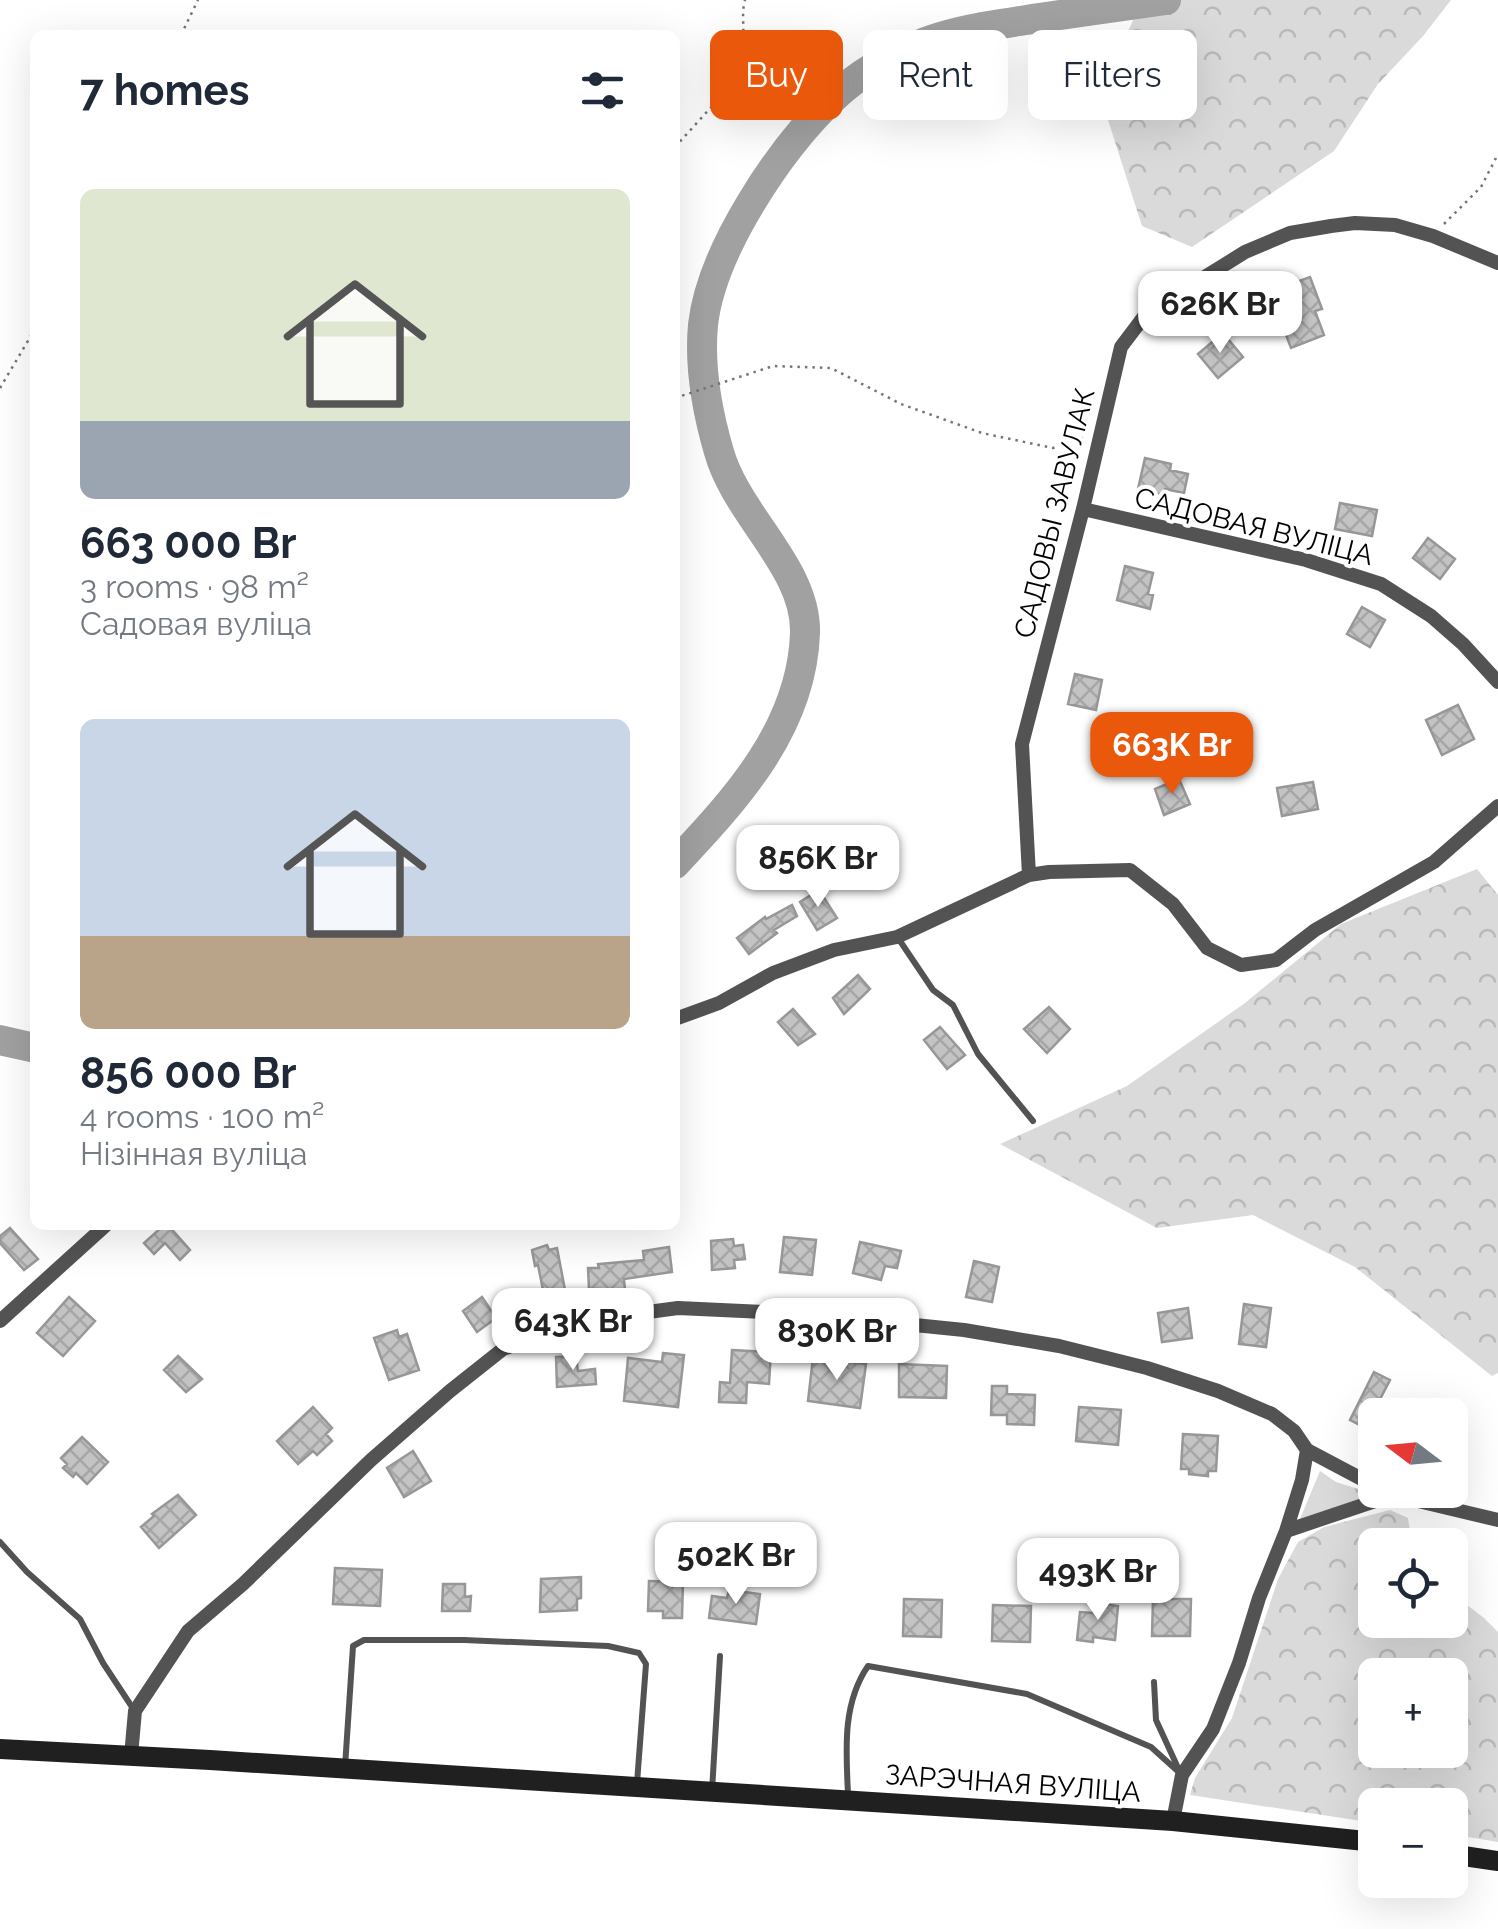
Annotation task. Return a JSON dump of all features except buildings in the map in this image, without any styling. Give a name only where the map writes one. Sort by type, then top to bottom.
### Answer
[{"type":"street","name":"САДОВЫ ЗАВУЛАК","points":[[1028,875],[1022,744],[1121,347],[1158,298],[1200,280],[1244,252],[1290,234],[1355,224],[1395,225],[1498,263]]},
{"type":"street","name":"САДОВАЯ ВУЛІЦА","points":[[1082,508],[1306,560],[1380,584],[1431,616],[1498,682]]},
{"type":"street","points":[[680,1016],[719,1003],[773,973],[834,950],[897,937],[1028,875],[1049,872],[1130,870],[1173,904],[1207,948],[1241,965],[1276,960],[1315,930],[1434,862],[1498,806]]},
{"type":"street","points":[[0,1320],[100,1230]]},
{"type":"street","points":[[131,1756],[134,1712],[188,1632],[267,1562],[371,1460],[503,1348],[566,1326],[678,1308],[790,1313],[964,1330],[1059,1346],[1147,1368],[1272,1414],[1294,1430],[1306,1450],[1358,1477]]},
{"type":"street","name":"ЗАРЭЧНАЯ ВУЛІЦА","points":[[0,1749],[1173,1821],[1182,1775],[1213,1728],[1286,1531],[1302,1480],[1306,1450]]},
{"type":"street","points":[[1286,1531],[1358,1503]]},
{"type":"street","points":[[1451,1508],[1498,1520]]},
{"type":"street","points":[[1173,1821],[1358,1840]]},
{"type":"street","points":[[1468,1857],[1498,1861]]},
{"type":"lane","points":[[897,937],[933,990],[953,1005],[978,1054],[1033,1121]]},
{"type":"lane","points":[[0,1542],[80,1619],[134,1712]]},
{"type":"lane","points":[[345,1768],[353,1646],[364,1640],[608,1646],[639,1653],[646,1664],[637,1787]]},
{"type":"lane","points":[[712,1792],[720,1656]]},
{"type":"lane","points":[[849,1800],[845,1734],[856,1683],[868,1666],[1027,1694],[1150,1747],[1182,1775]]},
{"type":"lane","points":[[1154,1682],[1156,1720],[1182,1775]]},
{"type":"path","points":[[183,30],[198,0]]},
{"type":"path","points":[[680,141],[744,71],[745,0]]},
{"type":"path","points":[[1432,236],[1480,188],[1498,154]]},
{"type":"path","points":[[0,388],[30,337]]},
{"type":"path","points":[[680,397],[773,366],[831,368],[901,404],[982,433],[1053,448],[1099,434]]},
{"type":"green space","points":[[1142,0],[1451,0],[1378,84],[1334,151],[1192,247],[1142,226],[1108,120],[1197,120],[1197,30],[1129,30]]},
{"type":"green space","points":[[1477,869],[1498,895],[1498,1373],[1492,1376],[1355,1267],[1253,1215],[1157,1228],[1000,1144],[1127,1086],[1245,1003],[1341,924]]},
{"type":"green space","points":[[1320,1471],[1336,1482],[1358,1489],[1358,1499],[1300,1519]]},
{"type":"green space","points":[[1390,1510],[1408,1518],[1409,1528],[1358,1528],[1358,1638],[1468,1638],[1468,1606],[1498,1632],[1498,1842],[1468,1837],[1468,1788],[1358,1788],[1358,1820],[1190,1795],[1195,1778],[1232,1718],[1278,1579],[1298,1542],[1324,1527]]},
{"type":"waterway","points":[[680,859],[742,787],[779,731],[801,668],[805,633],[803,609],[795,586],[728,475],[711,421],[703,373],[703,325],[709,296],[733,234],[770,173],[812,120],[842,90],[902,52],[969,30],[1166,0]]},
{"type":"waterway","points":[[0,1040],[30,1047]]}]
